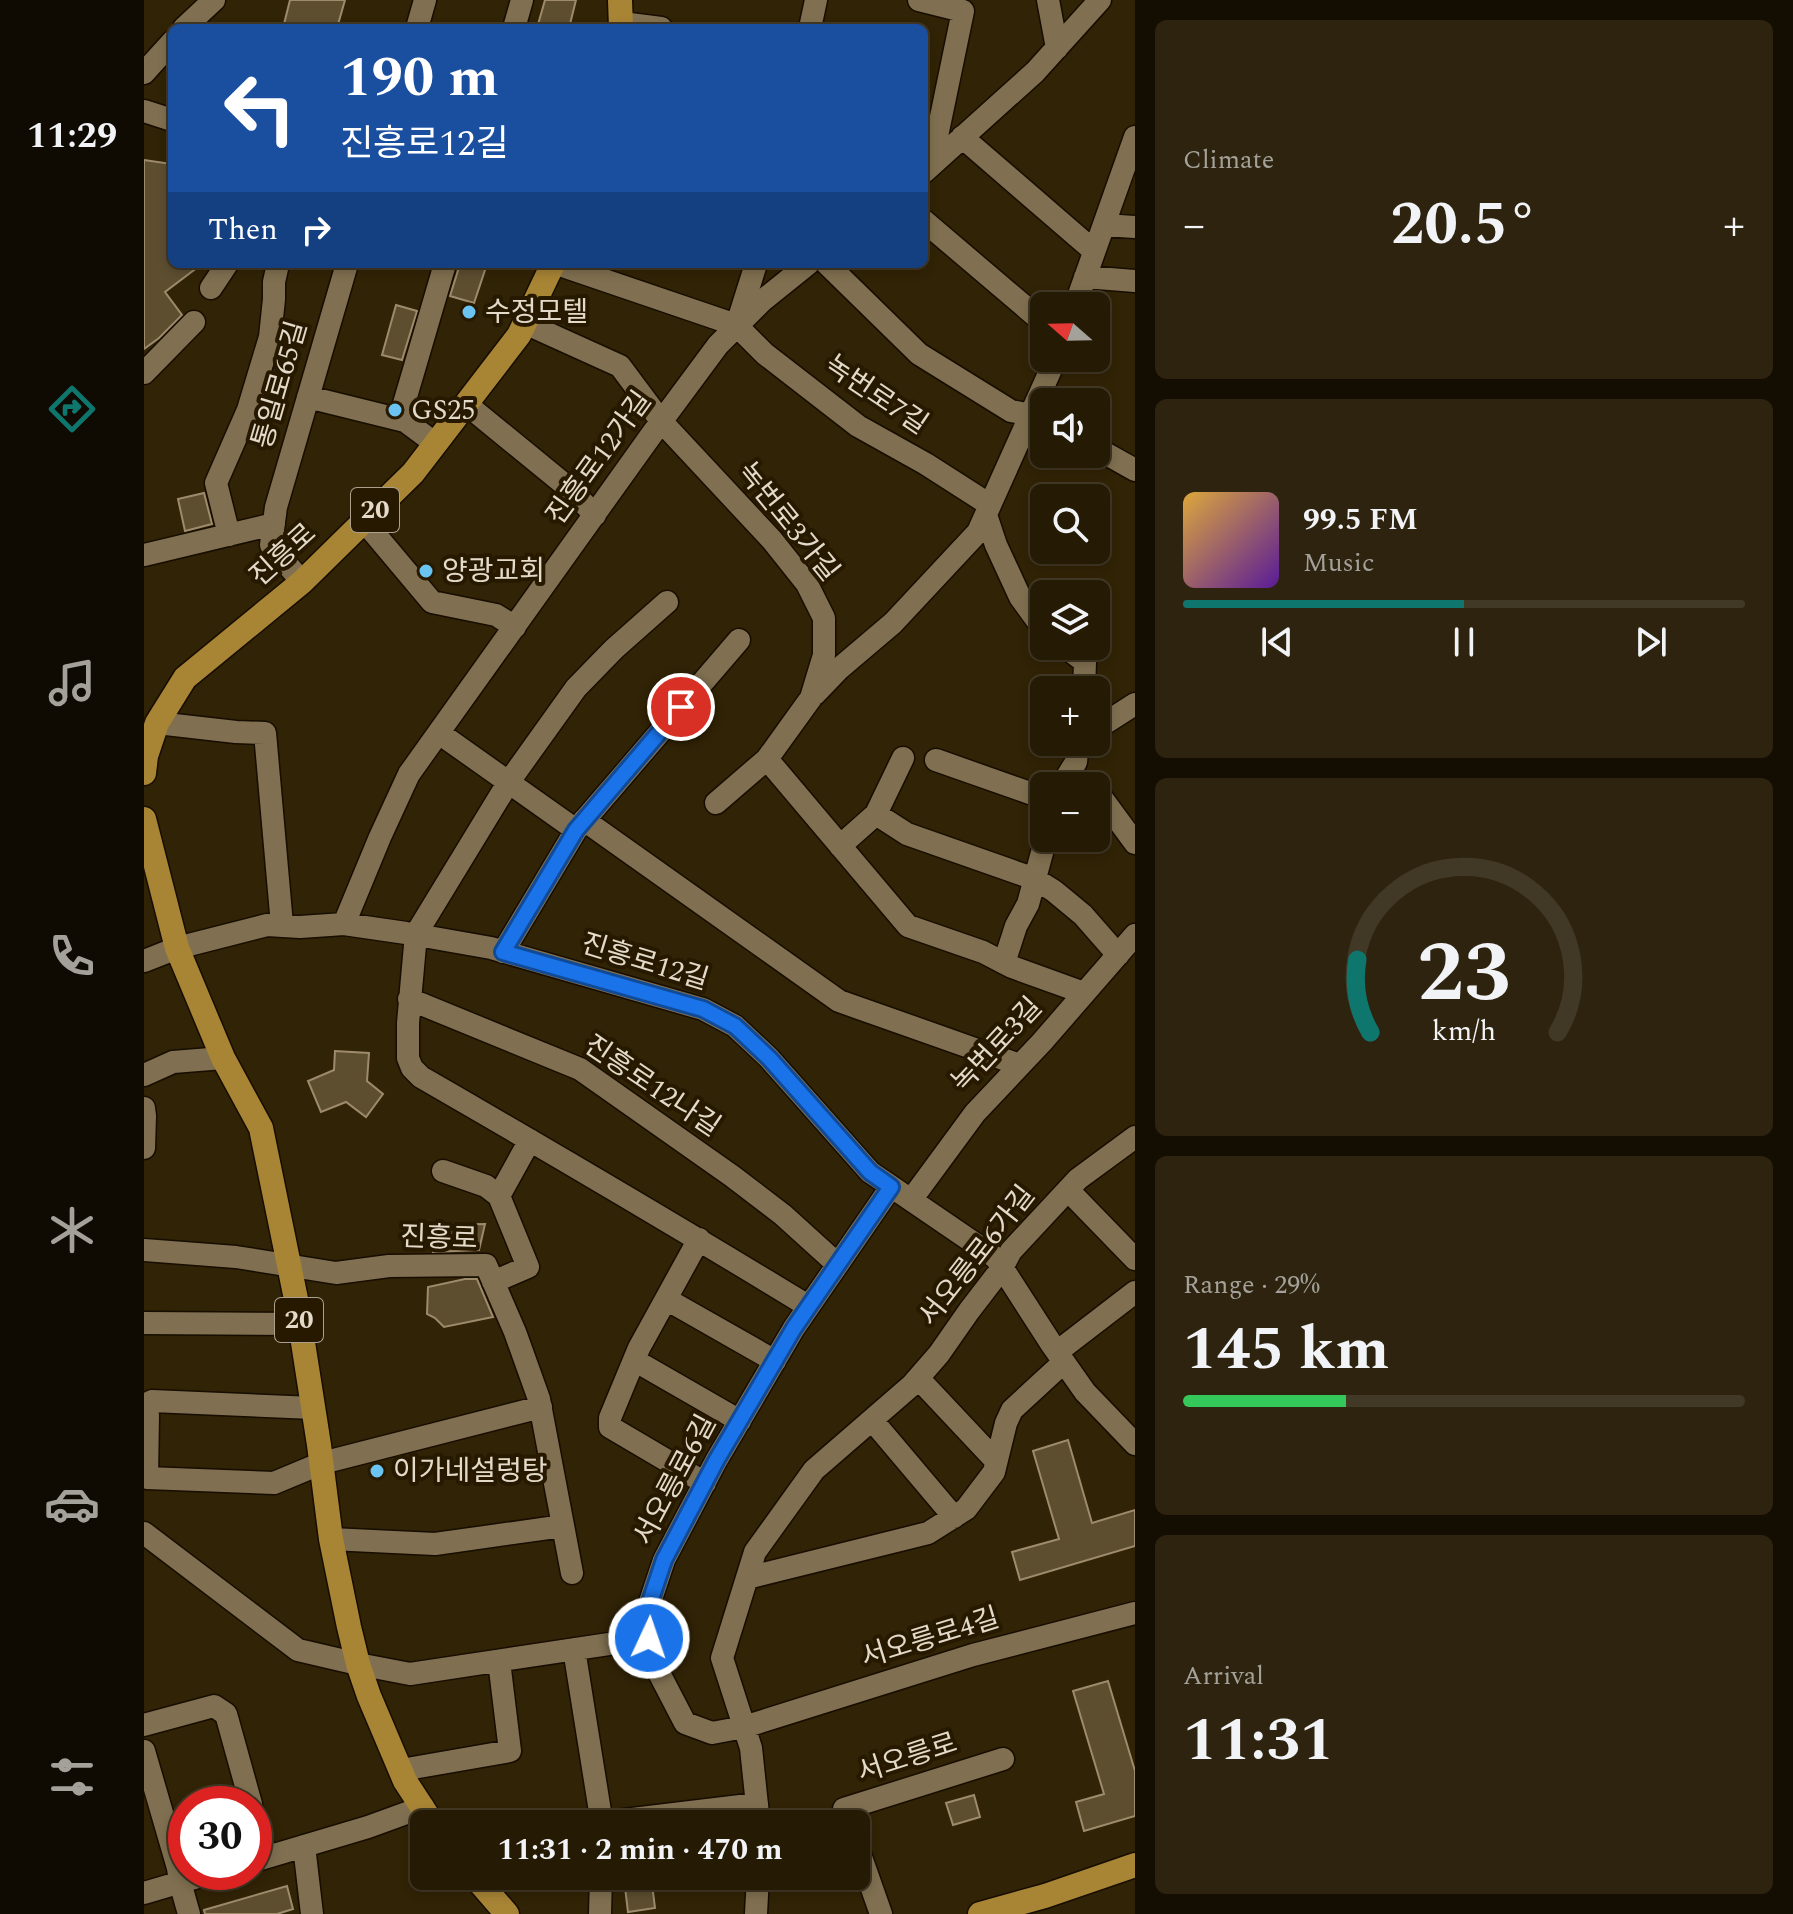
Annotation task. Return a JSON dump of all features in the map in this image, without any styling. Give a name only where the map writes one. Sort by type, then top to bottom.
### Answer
[{"type":"main road","points":[[608,0],[621,17]]},
{"type":"main road","name":"진흥로","points":[[144,773],[151,721],[185,678],[302,582],[413,473],[519,335],[553,268]]},
{"type":"main road","name":"20","points":[[144,819],[151,867],[177,948],[223,1058],[261,1128],[300,1324],[331,1539],[358,1664],[405,1781],[424,1810]]},
{"type":"main road","points":[[980,1914],[1047,1905],[1135,1865]]},
{"type":"main road","points":[[486,1890],[507,1914]]},
{"type":"street","points":[[188,24],[214,0]]},
{"type":"street","points":[[418,24],[425,0]]},
{"type":"street","points":[[515,24],[522,0]]},
{"type":"street","points":[[811,24],[816,0]]},
{"type":"street","points":[[919,0],[963,11],[928,169]]},
{"type":"street","points":[[1048,0],[1057,48]]},
{"type":"street","points":[[928,169],[1035,72],[1100,0]]},
{"type":"street","points":[[621,17],[646,24]]},
{"type":"street","points":[[144,73],[168,46]]},
{"type":"street","points":[[144,111],[168,119]]},
{"type":"street","points":[[962,137],[1094,251]]},
{"type":"street","points":[[1080,292],[1135,137]]},
{"type":"street","points":[[928,224],[1030,311]]},
{"type":"street","points":[[1104,225],[1135,227]]},
{"type":"street","points":[[211,288],[224,268]]},
{"type":"street","name":"통일로65길","points":[[229,535],[216,483],[248,410],[270,337],[277,268]]},
{"type":"street","name":"통일로65길","points":[[302,582],[271,545],[276,507],[346,268]]},
{"type":"street","points":[[405,421],[403,407],[444,268]]},
{"type":"street","name":"진흥로","points":[[567,268],[736,325]]},
{"type":"street","points":[[736,325],[755,268]]},
{"type":"street","points":[[736,325],[803,268]]},
{"type":"street","name":"녹번로7길","points":[[831,268],[919,354],[1011,411],[1030,416]]},
{"type":"street","points":[[1085,277],[1135,281]]},
{"type":"street","points":[[144,373],[194,322]]},
{"type":"street","name":"녹번로3가길","points":[[525,323],[620,366],[661,421],[772,540],[807,584],[824,618],[824,655],[811,698],[767,759],[716,803]]},
{"type":"street","name":"진흥로12가길","points":[[344,924],[409,774],[661,421],[736,325]]},
{"type":"street","name":"녹번로7길","points":[[736,325],[765,354],[858,426],[926,464],[988,510]]},
{"type":"street","points":[[308,397],[405,421],[436,444]]},
{"type":"street","points":[[466,404],[570,489],[595,515]]},
{"type":"street","points":[[811,698],[840,668],[893,623],[978,532],[1030,431]]},
{"type":"street","points":[[1110,456],[1135,470]]},
{"type":"street","points":[[988,510],[996,545],[1020,597],[1030,611]]},
{"type":"street","points":[[364,521],[432,602],[496,615],[515,627]]},
{"type":"street","points":[[144,555],[274,524]]},
{"type":"street","points":[[667,602],[576,688],[508,783],[416,934],[409,999],[408,1058],[421,1077],[808,1306]]},
{"type":"street","points":[[503,952],[580,825],[739,640]]},
{"type":"street","points":[[1110,720],[1135,704]]},
{"type":"street","points":[[151,721],[265,733],[282,925]]},
{"type":"street","points":[[439,733],[508,783],[662,875],[839,1001],[1020,1065]]},
{"type":"street","points":[[840,846],[876,814],[903,758]]},
{"type":"street","points":[[767,759],[908,926],[1084,993]]},
{"type":"street","points":[[936,760],[1030,793]]},
{"type":"street","points":[[1110,809],[1135,843]]},
{"type":"street","points":[[876,814],[907,834],[1035,879],[1083,915],[1118,955]]},
{"type":"street","points":[[1004,963],[1016,926],[1028,904],[1042,852]]},
{"type":"street","name":"진흥로12길","points":[[144,961],[177,948],[267,925],[300,927],[344,924],[416,934],[503,952],[703,1009],[735,1026],[769,1058],[870,1172],[891,1187]]},
{"type":"street","name":"녹번로3길","points":[[911,1200],[975,1113],[1135,935]]},
{"type":"street","name":"진흥로12나길","points":[[409,999],[580,1069],[773,1207],[837,1264]]},
{"type":"street","points":[[144,1075],[173,1062],[223,1058]]},
{"type":"street","points":[[144,1108],[144,1148]]},
{"type":"street","name":"서오릉로6가길","points":[[744,1727],[722,1658],[755,1552],[814,1470],[918,1378],[939,1354],[1011,1251],[1078,1179],[1135,1138]]},
{"type":"street","points":[[499,1196],[530,1140]]},
{"type":"street","points":[[443,1171],[486,1186],[499,1196],[528,1267],[493,1282]]},
{"type":"street","points":[[891,1187],[996,1258],[1085,1392],[1135,1444]]},
{"type":"street","name":"서오릉로6길","points":[[744,1727],[712,1733],[685,1723],[658,1671],[644,1620],[664,1560],[740,1421],[808,1306],[891,1187]]},
{"type":"street","points":[[1068,1190],[1135,1259]]},
{"type":"street","points":[[699,1239],[634,1360],[610,1418],[610,1427],[705,1483]]},
{"type":"street","points":[[144,1250],[236,1257],[288,1266]]},
{"type":"street","name":"진흥로","points":[[288,1266],[336,1273],[389,1266],[486,1265],[515,1332],[541,1407],[572,1573]]},
{"type":"street","points":[[747,1578],[928,1533],[966,1509],[994,1472],[1012,1410],[1061,1357],[1135,1292]]},
{"type":"street","points":[[666,1299],[775,1361]]},
{"type":"street","points":[[144,1323],[300,1324]]},
{"type":"street","points":[[634,1360],[740,1421]]},
{"type":"street","points":[[918,1378],[996,1461]]},
{"type":"street","points":[[313,1408],[152,1401],[144,1407],[148,1415],[147,1478],[274,1483],[322,1463],[541,1407]]},
{"type":"street","points":[[872,1420],[954,1517]]},
{"type":"street","points":[[331,1539],[435,1544],[563,1526]]},
{"type":"street","points":[[144,1533],[298,1650],[358,1664],[410,1674],[649,1638]]},
{"type":"street","name":"서오릉로4길","points":[[744,1727],[973,1655],[1135,1613]]},
{"type":"street","points":[[574,1649],[596,1810]]},
{"type":"street","points":[[401,1770],[510,1751],[499,1661]]},
{"type":"street","points":[[144,1725],[214,1706],[226,1714],[246,1786]]},
{"type":"street","points":[[744,1727],[751,1748],[758,1810]]},
{"type":"street","points":[[144,1751],[168,1834]]},
{"type":"street","name":"서오릉로","points":[[844,1810],[1003,1759]]},
{"type":"street","points":[[272,1855],[368,1827],[410,1819]]},
{"type":"street","points":[[304,1846],[312,1914]]},
{"type":"street","points":[[870,1883],[881,1914]]},
{"type":"street","points":[[144,1893],[168,1886]]},
{"type":"street","points":[[182,1890],[189,1914]]},
{"type":"street","points":[[600,1914],[601,1890]]},
{"type":"street","points":[[756,1914],[757,1890]]},
{"type":"building","points":[[290,0],[345,0],[338,24],[284,24]]},
{"type":"building","points":[[545,0],[576,0],[570,24],[538,24]]},
{"type":"building","points":[[144,160],[168,163],[168,268],[197,268],[165,292],[182,315],[144,349]]},
{"type":"building","points":[[459,268],[486,268],[474,303],[450,296]]},
{"type":"building","points":[[396,305],[417,311],[402,360],[382,355]]},
{"type":"building","points":[[204,493],[212,524],[185,531],[178,499]]},
{"type":"building","points":[[335,1051],[369,1053],[367,1081],[383,1094],[366,1117],[346,1102],[321,1112],[308,1081],[334,1070]]},
{"type":"building","points":[[485,1224],[479,1250],[433,1252],[432,1225]]},
{"type":"building","points":[[477,1279],[493,1317],[444,1327],[427,1314],[428,1287]]},
{"type":"building","points":[[1068,1440],[1092,1523],[1135,1510],[1135,1546],[1020,1580],[1012,1552],[1059,1539],[1033,1451]]},
{"type":"building","points":[[1108,1681],[1135,1771],[1135,1816],[1084,1831],[1076,1802],[1104,1794],[1073,1691]]},
{"type":"building","points":[[974,1795],[980,1817],[953,1825],[946,1803]]},
{"type":"building","points":[[287,1886],[293,1909],[277,1914],[205,1914],[204,1910]]},
{"type":"building","points":[[625,1890],[653,1890],[655,1908],[628,1912]]},
{"type":"place","name":"수정모텔","points":[[469,312]]},
{"type":"place","name":"GS25","points":[[395,410]]},
{"type":"place","name":"양광교회","points":[[426,571]]},
{"type":"place","name":"이가네설렁탕","points":[[377,1471]]},
{"type":"route","points":[[649,1638],[644,1620],[664,1560],[716,1461],[794,1328],[891,1187],[870,1172],[769,1058],[735,1026],[703,1009],[503,952],[576,830],[681,707]]}]
